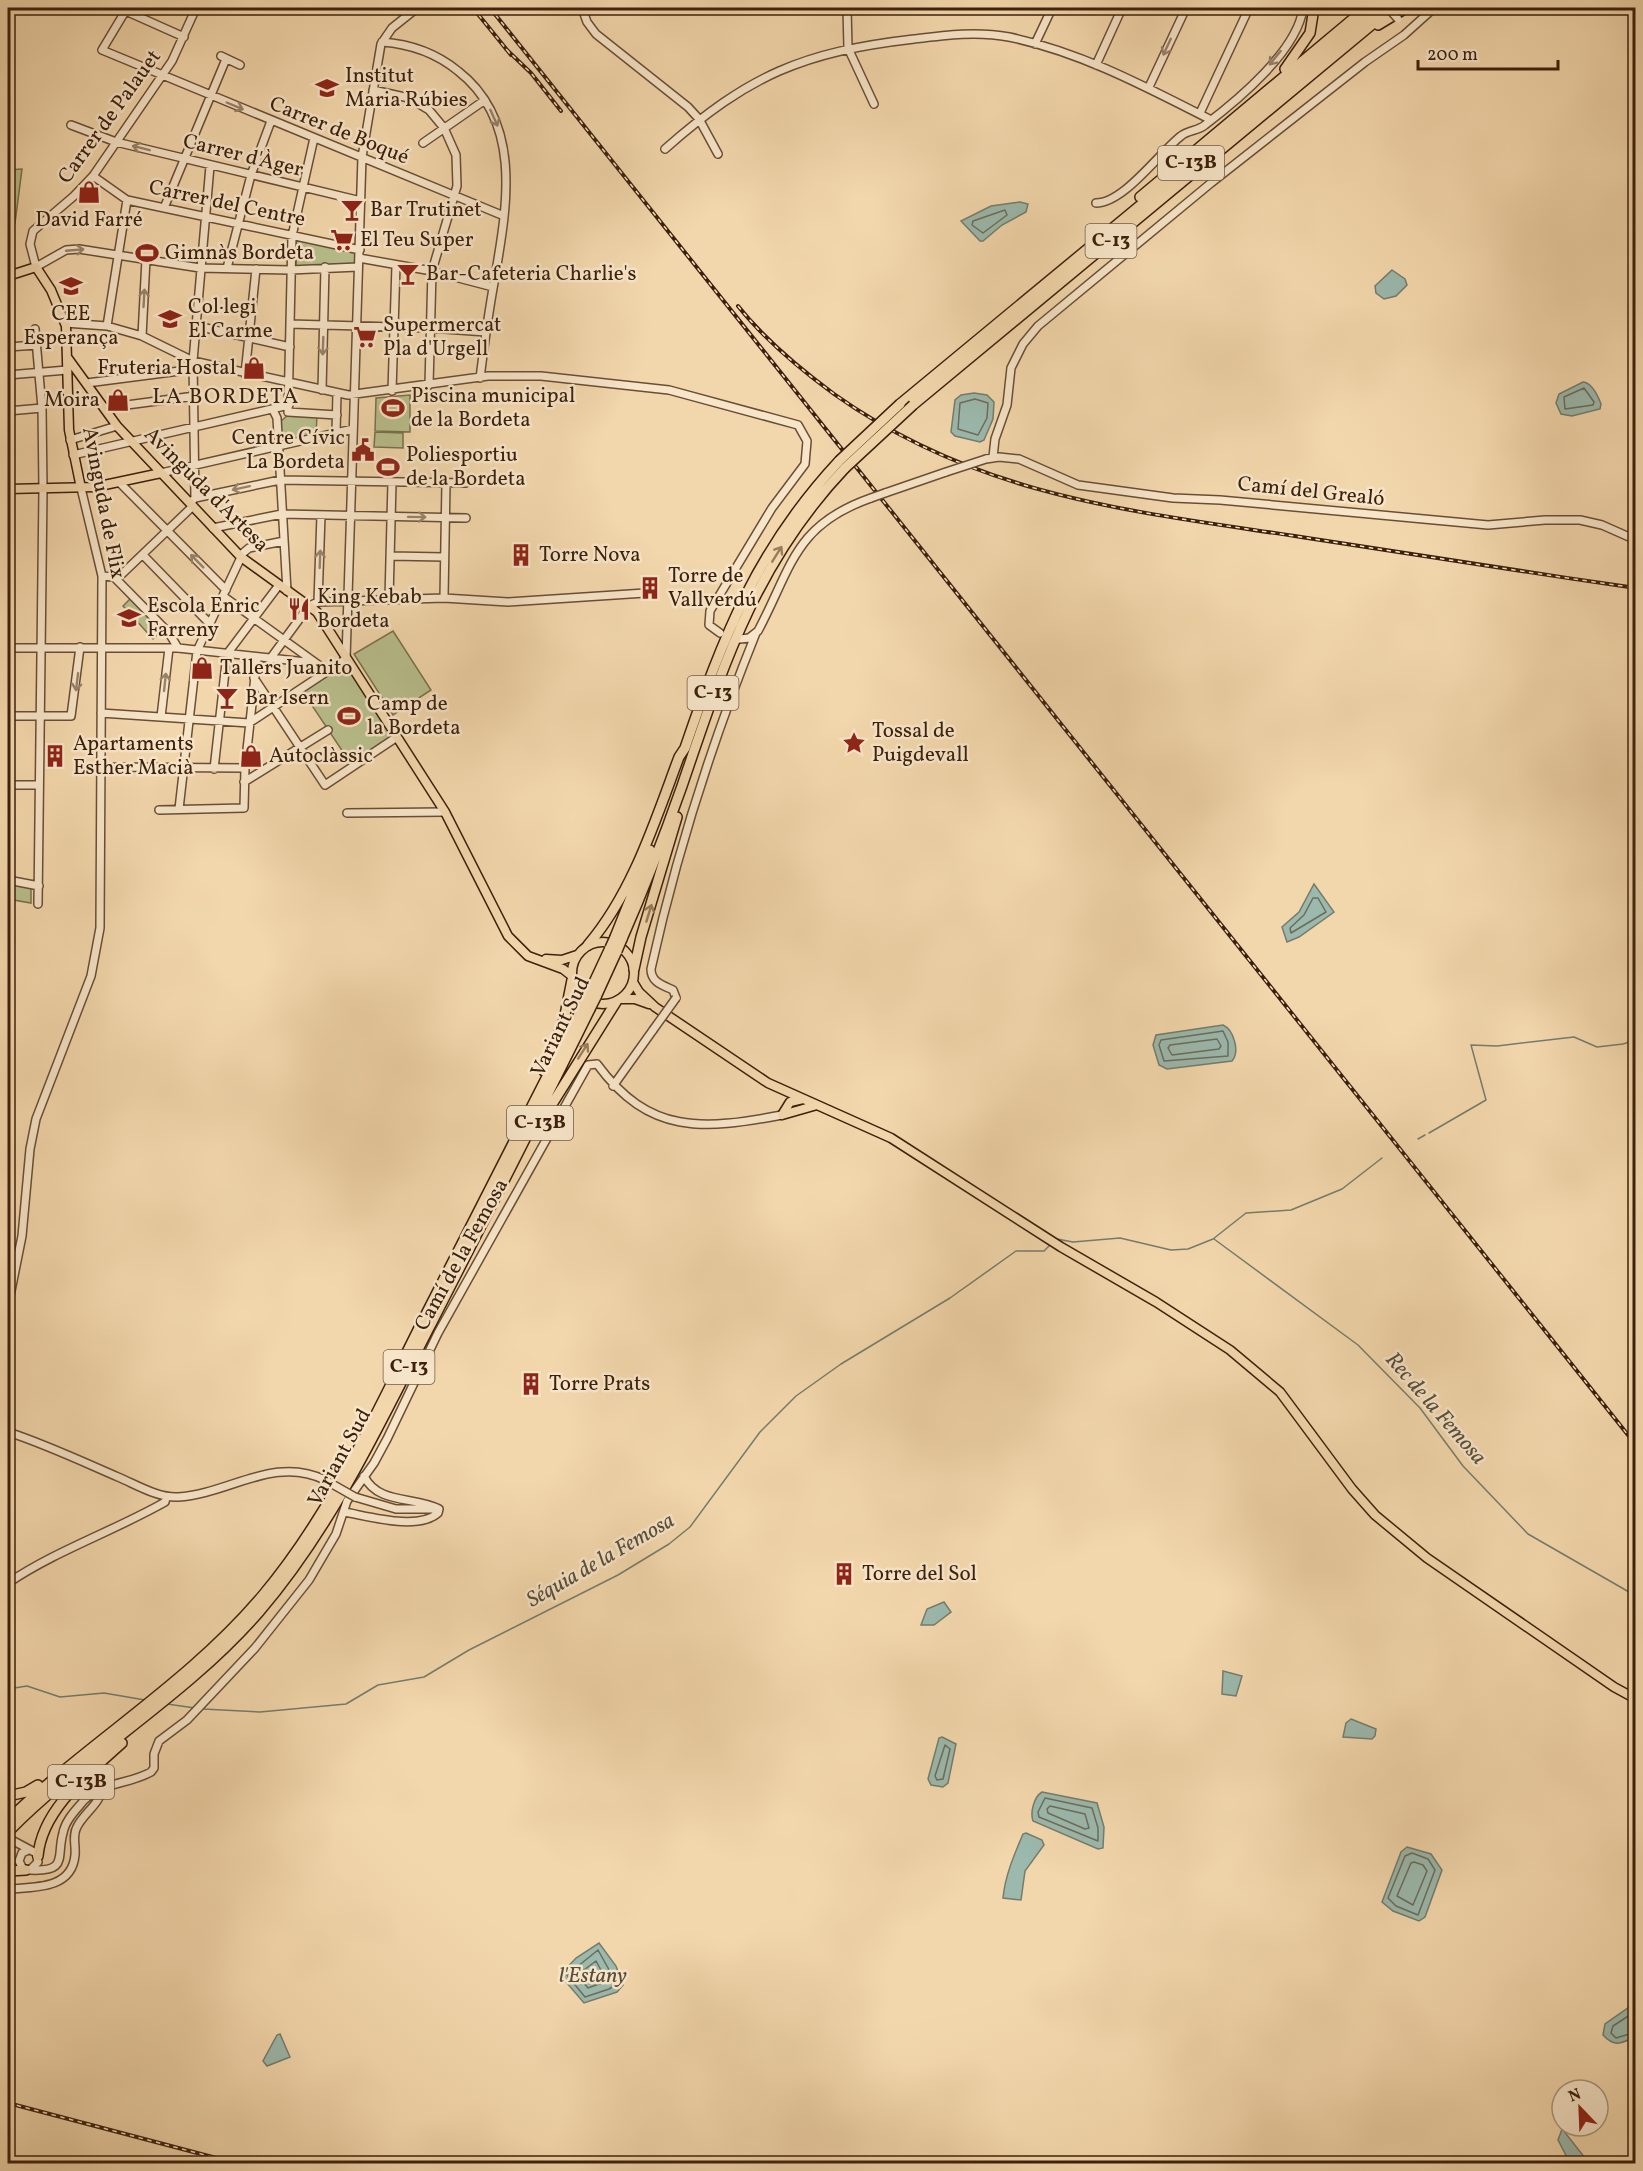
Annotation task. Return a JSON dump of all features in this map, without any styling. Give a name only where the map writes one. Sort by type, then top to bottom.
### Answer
[{"type":"highway","points":[[1182,160],[1290,63],[1310,33],[1314,8]]},
{"type":"highway","name":"C-13","points":[[685,748],[724,638],[752,579],[790,519],[900,404],[1004,318],[1017,303],[1182,160],[1366,8]]},
{"type":"highway","name":"C-13B","points":[[1004,318],[1379,8]]},
{"type":"highway","points":[[1309,76],[1390,8]]},
{"type":"highway","name":"C-13","points":[[842,464],[1309,76],[1318,73],[1371,31],[1406,8]]},
{"type":"highway","name":"Variant Sud","points":[[143,1723],[180,1692],[268,1602],[319,1533],[367,1448],[470,1247],[613,950],[666,829],[724,663],[747,609],[773,561],[842,464]]},
{"type":"highway","points":[[634,969],[644,927],[723,674],[724,663]]},
{"type":"highway","points":[[588,945],[605,922],[635,868],[679,757],[685,748]]},
{"type":"highway","name":"Variant Sud","points":[[618,938],[685,748]]},
{"type":"highway","name":"C-13B","points":[[482,1205],[482,1199],[529,1104],[559,1034],[568,1008],[572,978]]},
{"type":"highway","name":"C-13B","points":[[470,1247],[476,1242],[562,1085],[618,1000]]},
{"type":"highway","name":"Variant Sud","points":[[482,1205],[586,1007]]},
{"type":"highway","name":"C-13","points":[[10,1826],[92,1748],[165,1691],[242,1619],[280,1574],[310,1531],[354,1455],[482,1205]]},
{"type":"highway","name":"C-13","points":[[10,1826],[65,1780],[143,1723]]},
{"type":"highway","name":"C-13B","points":[[38,1859],[44,1829],[65,1800],[143,1723]]},
{"type":"highway","name":"C-13B","points":[[8,1796],[33,1789],[92,1748]]},
{"type":"highway","points":[[8,1871],[28,1870]]},
{"type":"main road","points":[[8,276],[36,267]]},
{"type":"main road","name":"Avinguda de Flix","points":[[36,267],[51,290],[65,323],[70,440],[81,488]]},
{"type":"main road","points":[[24,272],[42,278]]},
{"type":"main road","name":"Avinguda d'Artesa","points":[[67,357],[117,426],[193,503],[241,557],[309,606],[321,618],[446,815],[507,933]]},
{"type":"main road","points":[[8,489],[81,488],[161,473]]},
{"type":"main road","points":[[507,933],[524,953],[563,969],[587,1000],[603,1004],[618,1000],[638,1000],[656,1007]]},
{"type":"main road","points":[[507,933],[529,951],[552,960]]},
{"type":"main road","points":[[524,953],[545,961],[562,960],[578,955],[588,945],[602,942],[620,946],[630,956],[634,969],[633,982],[639,992],[656,1007],[775,1087],[891,1138],[1058,1245],[1156,1302],[1253,1368],[1280,1392],[1352,1489],[1391,1529],[1427,1558],[1614,1687],[1635,1699]]},
{"type":"main road","points":[[572,978],[578,955]]},
{"type":"main road","points":[[618,1000],[633,982]]},
{"type":"main road","points":[[775,1087],[789,1105]]},
{"type":"main road","points":[[782,1115],[789,1105],[799,1098]]},
{"type":"main road","points":[[798,1110],[799,1098]]},
{"type":"main road","points":[[782,1115],[818,1105]]},
{"type":"street","name":"Carrer de Palauet","points":[[36,267],[30,244],[33,231],[74,196],[93,176],[162,75],[184,38],[195,8]]},
{"type":"street","points":[[101,713],[249,723],[346,659],[354,325],[360,254],[362,157],[382,42],[396,25],[417,8]]},
{"type":"street","points":[[582,8],[587,22],[596,34],[699,119],[718,154]]},
{"type":"street","points":[[847,8],[848,48],[874,104]]},
{"type":"street","points":[[1035,44],[1052,8]]},
{"type":"street","points":[[1096,65],[1122,8]]},
{"type":"street","points":[[1149,87],[1186,8]]},
{"type":"street","points":[[1200,113],[1249,8]]},
{"type":"street","points":[[1096,203],[1115,197],[1179,137],[1204,126],[1249,87],[1276,58],[1294,33],[1303,8]]},
{"type":"street","points":[[1390,8],[1409,30]]},
{"type":"street","points":[[613,1086],[676,998],[673,990],[657,982],[651,976],[652,962],[680,854],[732,690],[780,580],[806,539],[832,516],[871,498],[990,458],[1007,405],[1011,368],[1023,344],[1038,326],[1211,183],[1409,30],[1434,8]]},
{"type":"street","points":[[122,9],[184,38]]},
{"type":"street","name":"Carrer de Boqué","points":[[122,9],[102,50],[504,216]]},
{"type":"street","points":[[665,149],[699,119],[768,75],[807,59],[848,48],[966,33],[997,35],[1035,44],[1096,65],[1149,87],[1211,120]]},
{"type":"street","points":[[382,42],[415,48],[444,61],[469,80],[485,100],[495,119],[503,145],[506,182],[504,216],[480,378]]},
{"type":"street","points":[[164,208],[224,58],[240,65]]},
{"type":"street","points":[[373,90],[397,94],[420,104],[444,128],[457,161],[454,196],[432,271],[429,385]]},
{"type":"street","points":[[423,143],[485,100]]},
{"type":"street","points":[[227,268],[251,176],[271,121]]},
{"type":"street","name":"Carrer d'Àger","points":[[71,125],[116,142],[362,201]]},
{"type":"street","points":[[277,418],[288,408],[292,236],[314,138]]},
{"type":"street","points":[[193,503],[195,369],[193,361],[210,166]]},
{"type":"street","name":"Carrer del Centre","points":[[93,176],[127,200],[238,223],[396,265],[432,271],[493,287]]},
{"type":"street","points":[[107,326],[127,200]]},
{"type":"street","points":[[36,267],[72,249],[200,268],[290,270],[358,267]]},
{"type":"street","points":[[142,336],[146,259]]},
{"type":"street","points":[[392,391],[396,265]]},
{"type":"street","points":[[322,390],[325,267]]},
{"type":"street","points":[[246,374],[256,269]]},
{"type":"street","points":[[65,323],[107,326],[142,336],[193,361],[337,393],[354,395],[392,391],[488,376],[541,376],[669,390],[798,425],[807,441],[805,464],[772,508],[711,611],[709,625],[720,633]]},
{"type":"street","points":[[290,324],[367,325],[486,332]]},
{"type":"street","points":[[196,326],[290,347]]},
{"type":"street","points":[[35,329],[42,408],[43,489],[38,904]]},
{"type":"street","points":[[8,347],[37,345]]},
{"type":"street","points":[[87,383],[195,369]]},
{"type":"street","points":[[8,375],[67,370]]},
{"type":"street","points":[[336,433],[337,393]]},
{"type":"street","points":[[104,408],[195,396]]},
{"type":"street","points":[[8,411],[42,408]]},
{"type":"street","points":[[73,455],[273,410],[288,408],[337,415]]},
{"type":"street","points":[[273,410],[277,418],[287,591]]},
{"type":"street","points":[[70,440],[117,426]]},
{"type":"street","points":[[161,473],[353,429]]},
{"type":"street","name":"Camí del Grealó","points":[[990,458],[1025,460],[1078,485],[1173,498],[1220,500],[1488,525],[1545,520],[1580,520],[1597,523],[1635,540]]},
{"type":"street","points":[[102,576],[114,577],[122,574],[168,531],[193,503],[280,480],[466,483]]},
{"type":"street","points":[[119,482],[168,531],[224,593],[284,641],[327,671]]},
{"type":"street","points":[[388,599],[392,482]]},
{"type":"street","points":[[444,598],[446,483]]},
{"type":"street","name":"Avinguda de Flix","points":[[8,1306],[22,1236],[30,1149],[36,1119],[95,963],[100,928],[102,576],[81,488]]},
{"type":"street","points":[[213,528],[282,514],[466,518]]},
{"type":"street","points":[[318,602],[321,515]]},
{"type":"street","points":[[179,809],[197,651],[241,557],[249,548],[284,541]]},
{"type":"street","points":[[143,555],[210,624]]},
{"type":"street","points":[[390,556],[444,558]]},
{"type":"street","points":[[114,577],[169,633],[178,648]]},
{"type":"street","points":[[214,769],[227,654],[279,585]]},
{"type":"street","points":[[270,659],[309,606],[318,602],[444,598],[508,602],[645,593]]},
{"type":"street","points":[[740,639],[756,633]]},
{"type":"street","points":[[337,644],[347,639]]},
{"type":"street","points":[[8,716],[71,717],[80,647]]},
{"type":"street","points":[[8,648],[178,648],[315,663]]},
{"type":"street","points":[[161,717],[169,648]]},
{"type":"street","points":[[159,810],[244,808],[245,768],[257,658]]},
{"type":"street","points":[[254,678],[325,785],[397,737]]},
{"type":"street","points":[[244,782],[328,730]]},
{"type":"street","points":[[101,767],[183,770],[245,768]]},
{"type":"street","points":[[8,785],[39,785]]},
{"type":"street","points":[[347,813],[446,815]]},
{"type":"street","points":[[8,880],[39,886]]},
{"type":"street","name":"Camí de la Femosa","points":[[49,1868],[61,1858],[62,1835],[68,1821],[87,1796],[102,1788],[151,1772],[154,1768],[154,1754],[159,1741],[196,1709],[255,1648],[309,1580],[336,1533],[347,1502],[383,1447],[463,1286],[584,1071],[594,1062],[613,1086],[648,1112],[695,1126],[735,1123],[782,1115]]},
{"type":"street","points":[[8,1432],[166,1497],[199,1493],[242,1479],[290,1471],[308,1473],[355,1497],[396,1509],[439,1509]]},
{"type":"street","points":[[364,1476],[369,1486],[383,1494],[430,1504],[439,1509]]},
{"type":"street","points":[[8,1583],[96,1535],[149,1511],[165,1502],[166,1497]]},
{"type":"street","points":[[344,1512],[384,1520],[415,1520],[435,1516],[439,1509]]},
{"type":"street","points":[[8,1889],[44,1887],[66,1875],[74,1858],[75,1830],[98,1798],[102,1788]]},
{"type":"street","points":[[8,1839],[28,1850],[49,1868]]},
{"type":"street","points":[[8,1839],[19,1858],[21,1867],[28,1870],[49,1868]]},
{"type":"street","points":[[19,1858],[28,1850]]},
{"type":"street","points":[[28,1870],[38,1859]]},
{"type":"green space","points":[[22,169],[15,223],[8,224],[8,170]]},
{"type":"green space","points":[[296,240],[355,252],[355,265],[296,268]]},
{"type":"green space","name":"Piscina municipal de la Bordeta","points":[[410,395],[410,432],[375,431],[376,398]]},
{"type":"green space","points":[[289,414],[317,415],[316,435],[282,441],[280,422]]},
{"type":"green space","points":[[375,432],[403,433],[403,448],[374,447]]},
{"type":"green space","points":[[130,599],[161,631],[153,639],[123,606]]},
{"type":"green space","points":[[393,631],[431,690],[393,715],[354,654]]},
{"type":"green space","name":"Camp de la Bordeta","points":[[339,667],[349,670],[392,736],[351,764],[303,692]]},
{"type":"green space","points":[[8,884],[31,888],[31,903],[8,899]]},
{"type":"water","points":[[1020,202],[1028,204],[1026,212],[1002,225],[983,241],[980,241],[961,221],[991,206]]},
{"type":"water","points":[[1392,270],[1405,279],[1407,285],[1396,296],[1384,299],[1376,293],[1375,286]]},
{"type":"water","points":[[1583,382],[1594,390],[1601,404],[1600,409],[1572,416],[1561,414],[1556,403],[1559,394]]},
{"type":"water","points":[[974,393],[987,395],[994,402],[993,419],[984,440],[980,442],[955,436],[951,432],[955,400],[961,395]]},
{"type":"water","points":[[1314,884],[1334,912],[1299,937],[1287,942],[1282,927],[1299,912]]},
{"type":"water","points":[[1223,1025],[1230,1031],[1235,1042],[1236,1052],[1232,1061],[1167,1069],[1159,1065],[1153,1045],[1156,1035]]},
{"type":"water","points":[[944,1602],[951,1612],[934,1625],[921,1625],[927,1609]]},
{"type":"water","points":[[1223,1671],[1242,1676],[1236,1696],[1222,1694]]},
{"type":"water","points":[[1351,1719],[1376,1729],[1375,1736],[1372,1739],[1343,1737],[1346,1723]]},
{"type":"water","points":[[942,1737],[956,1744],[948,1783],[943,1787],[931,1785],[928,1779],[939,1738]]},
{"type":"water","points":[[1042,1792],[1097,1803],[1104,1827],[1103,1848],[1098,1849],[1033,1821],[1033,1805]]},
{"type":"water","points":[[1026,1833],[1042,1840],[1044,1845],[1025,1871],[1021,1900],[1003,1898],[1010,1866],[1023,1834]]},
{"type":"water","points":[[1407,1847],[1431,1854],[1442,1870],[1425,1917],[1419,1921],[1393,1911],[1382,1902],[1401,1852]]},
{"type":"water","name":"l'Estany","points":[[599,1943],[616,1966],[623,1985],[617,1992],[584,2003],[560,1975],[576,1958]]},
{"type":"water","points":[[1635,2003],[1635,2037],[1618,2043],[1611,2042],[1603,2035],[1605,2024]]},
{"type":"water","points":[[280,2034],[290,2057],[267,2066],[263,2061],[277,2035]]},
{"type":"water","points":[[1559,2138],[1569,2138],[1589,2163],[1570,2163]]},
{"type":"waterway","name":"Séquia de la Femosa","points":[[1632,983],[1636,928]]},
{"type":"waterway","name":"Séquia de la Femosa","points":[[1632,988],[1636,1011]]},
{"type":"waterway","name":"Séquia de la Femosa","points":[[1429,1133],[1486,1100],[1471,1045],[1497,1046],[1574,1037],[1597,1047],[1636,1040]]},
{"type":"waterway","name":"Séquia de la Femosa","points":[[1418,1139],[1425,1135]]},
{"type":"waterway","name":"Séquia de la Femosa","points":[[1057,1239],[1073,1242],[1120,1238],[1171,1250],[1188,1249],[1213,1239],[1246,1213],[1291,1210],[1342,1189],[1382,1158]]},
{"type":"waterway","name":"Rec de la Femosa","points":[[1214,1239],[1358,1345],[1420,1408],[1463,1466],[1528,1534],[1636,1596]]},
{"type":"waterway","name":"Séquia de la Femosa","points":[[203,1709],[260,1712],[346,1704],[378,1685],[424,1677],[469,1650],[618,1575],[669,1544],[690,1527],[760,1432],[796,1396],[841,1364],[950,1298],[1016,1251],[1044,1251],[1051,1244]]},
{"type":"waterway","name":"Séquia de la Femosa","points":[[8,1689],[27,1686],[60,1697],[104,1693],[145,1700]]},
{"type":"waterway","name":"Séquia de la Femosa","points":[[167,1704],[195,1708]]},
{"type":"railway","points":[[473,8],[511,55]]},
{"type":"railway","points":[[490,8],[1636,1445]]},
{"type":"railway","points":[[506,49],[531,73],[561,111]]},
{"type":"railway","points":[[738,306],[783,353],[834,394],[889,429],[944,456],[1001,478],[1058,494],[1177,518],[1636,588]]},
{"type":"railway","points":[[8,2103],[239,2164]]},
{"type":"place","name":"Institut Maria Rúbies","points":[[327,88]]},
{"type":"place","name":"David Farré","points":[[89,192]]},
{"type":"place","name":"Bar Trutinet","points":[[352,210]]},
{"type":"place","name":"El Teu Super","points":[[342,240]]},
{"type":"place","name":"Gimnàs Bordeta","points":[[147,253]]},
{"type":"place","name":"Bar-Cafeteria Charlie's","points":[[408,274]]},
{"type":"place","name":"CEE Esperança","points":[[71,286]]},
{"type":"place","name":"Col·legi El Carme","points":[[170,319]]},
{"type":"place","name":"Supermercat Pla d'Urgell","points":[[365,337]]},
{"type":"place","name":"Fruteria Hostal","points":[[254,368]]},
{"type":"place","name":"Moira","points":[[118,400]]},
{"type":"place","name":"Piscina municipal de la Bordeta","points":[[393,408]]},
{"type":"place","name":"Centre Cívic La Bordeta","points":[[363,450]]},
{"type":"place","name":"Poliesportiu de la Bordeta","points":[[388,467]]},
{"type":"place","name":"Torre Nova","points":[[521,555]]},
{"type":"place","name":"Torre de Vallverdú","points":[[650,588]]},
{"type":"place","name":"King Kebab Bordeta","points":[[299,609]]},
{"type":"place","name":"Escola Enric Farreny","points":[[129,618]]},
{"type":"place","name":"Tallers Juanito","points":[[202,668]]},
{"type":"place","name":"Bar Isern","points":[[227,698]]},
{"type":"place","name":"Camp de la Bordeta","points":[[349,716]]},
{"type":"place","name":"Tossal de Puigdevall","points":[[854,743]]},
{"type":"place","name":"Apartaments Esther Macià","points":[[55,756]]},
{"type":"place","name":"Autoclàssic","points":[[251,756]]},
{"type":"place","name":"Torre Prats","points":[[531,1384]]},
{"type":"place","name":"Torre del Sol","points":[[844,1574]]},
{"type":"district","name":"LA BORDETA","points":[[226,397]]}]
